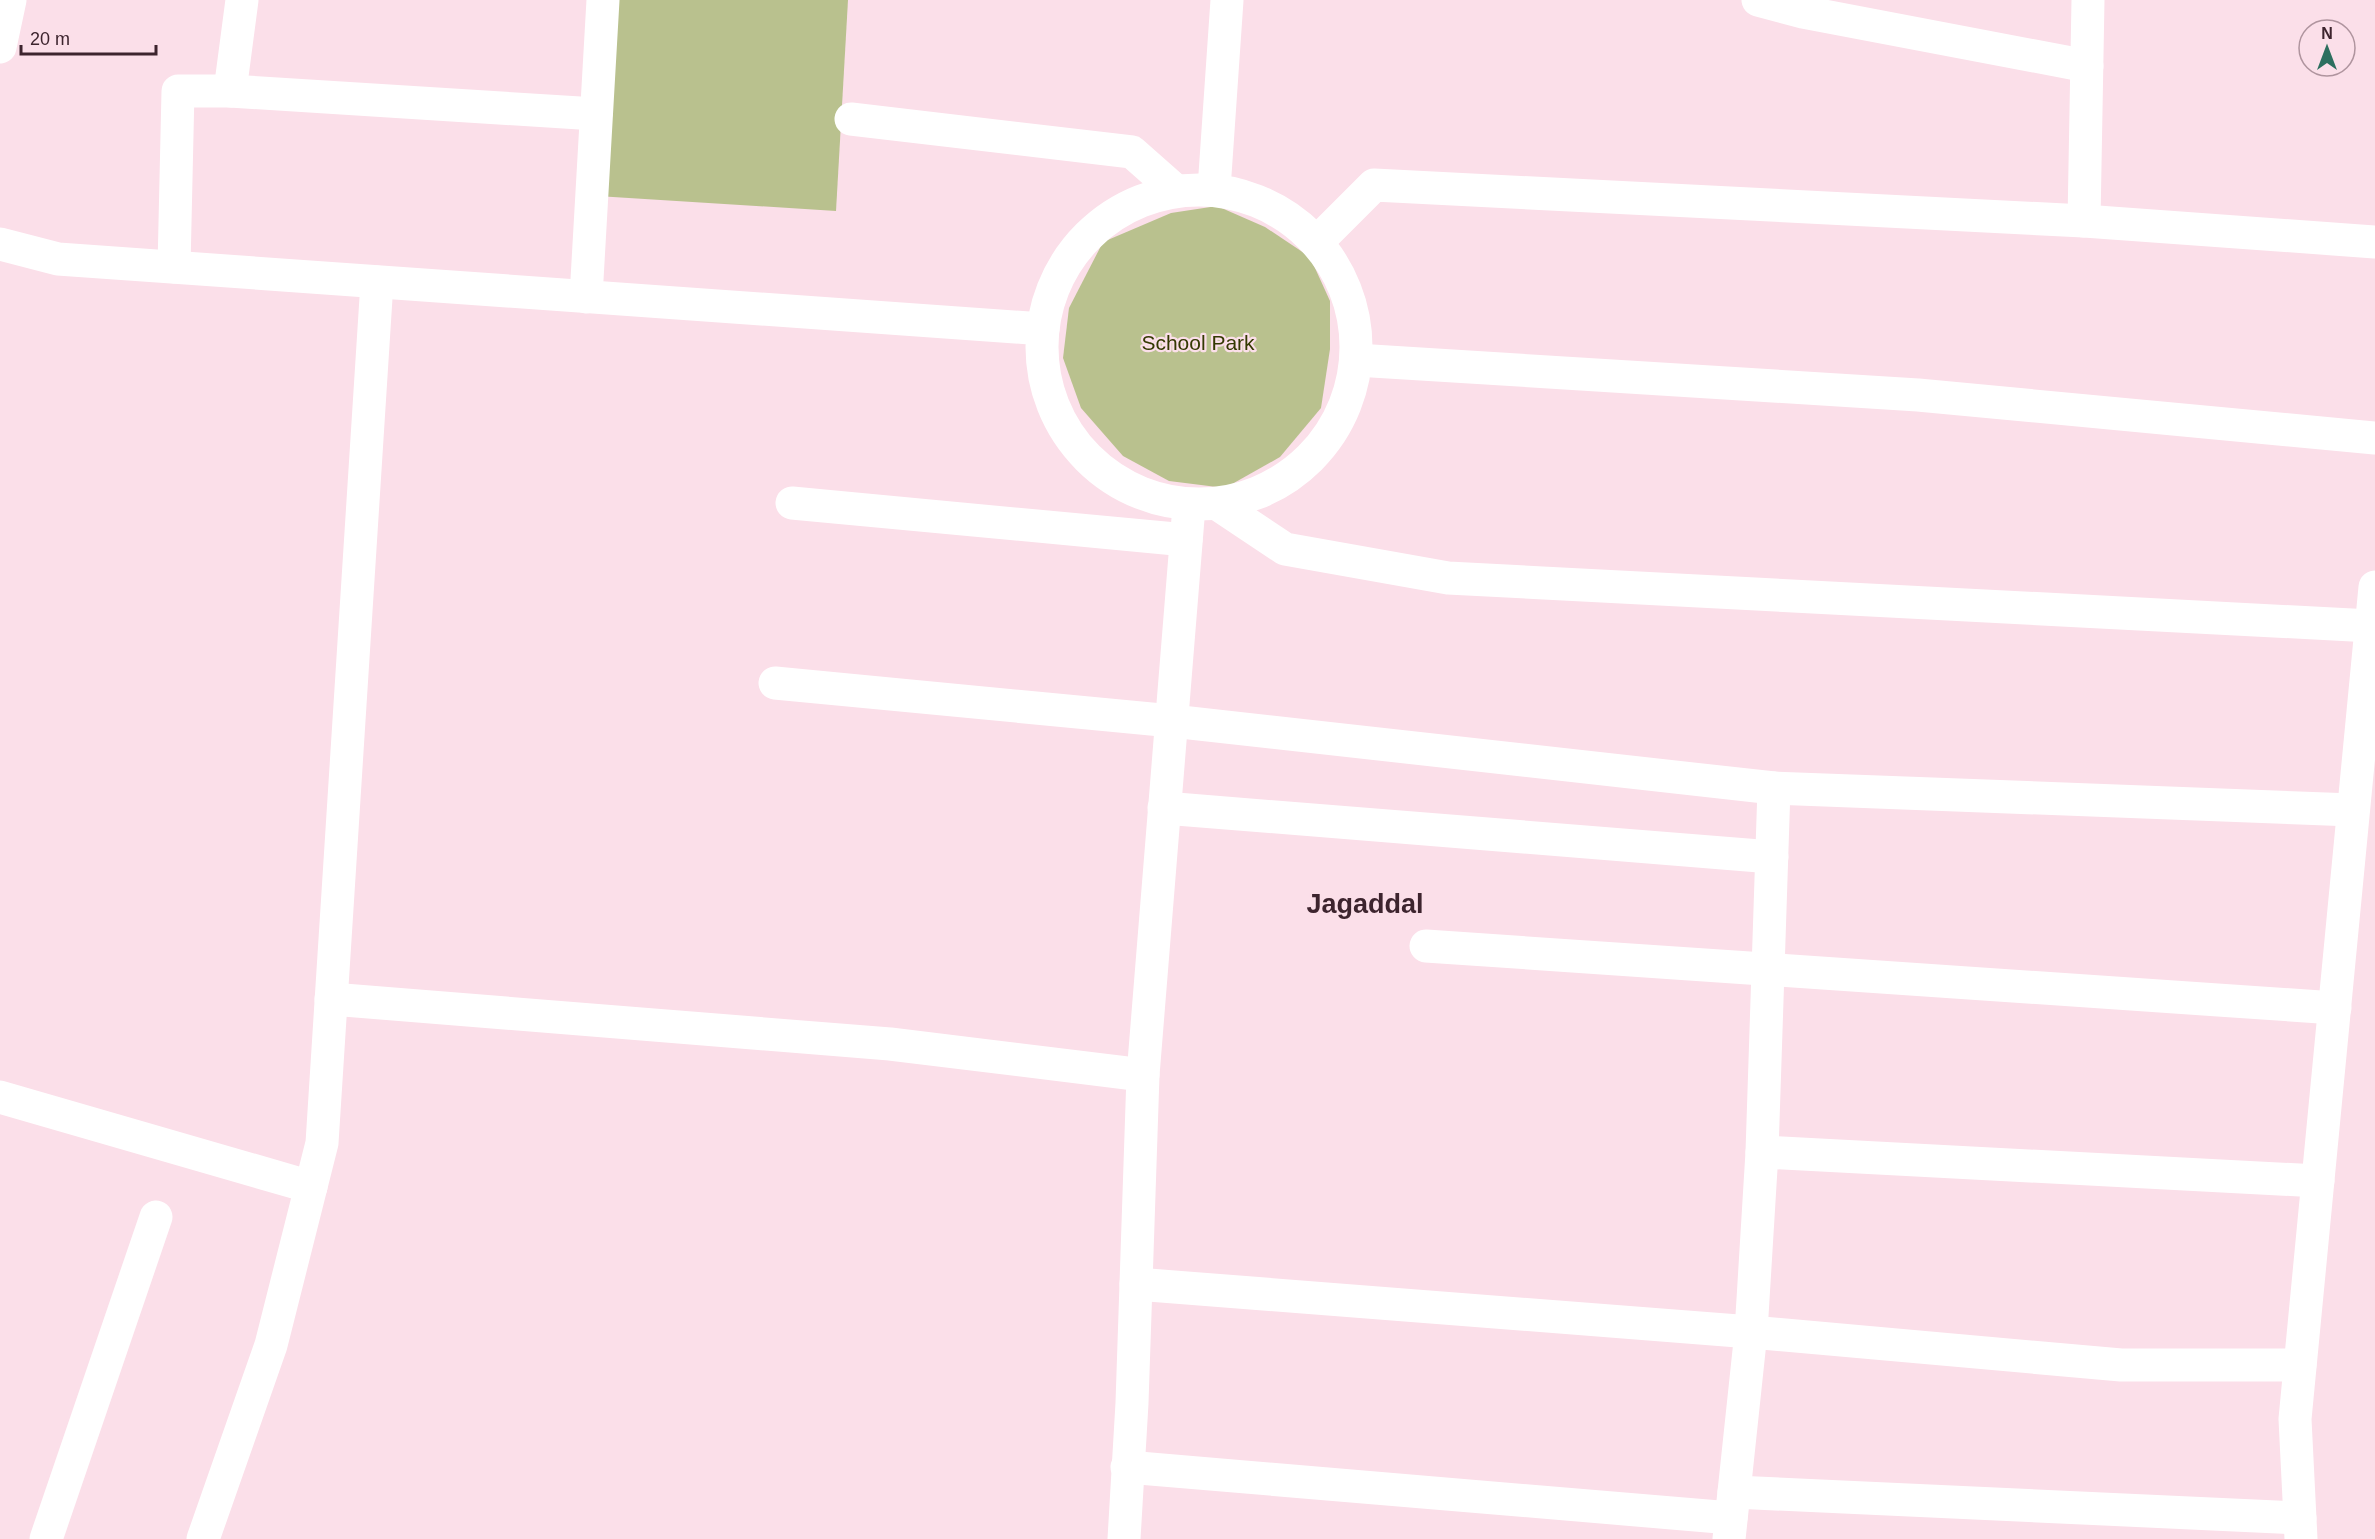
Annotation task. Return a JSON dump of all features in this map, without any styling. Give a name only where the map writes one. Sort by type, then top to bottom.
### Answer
[{"type":"street","points":[[0,47],[10,0]]},
{"type":"street","points":[[230,91],[242,0]]},
{"type":"street","points":[[586,297],[603,0]]},
{"type":"street","points":[[1214,189],[1227,0]]},
{"type":"street","points":[[2084,221],[2088,0]]},
{"type":"street","points":[[1770,2],[2086,66]]},
{"type":"street","points":[[174,267],[178,91],[230,91],[596,114]]},
{"type":"street","points":[[851,120],[1132,152],[1175,190]]},
{"type":"street","points":[[1318,242],[1374,185],[2084,221],[2375,242]]},
{"type":"street","points":[[1204,505],[1266,491],[1318,452],[1352,393],[1358,343],[1347,288],[1318,242],[1274,207],[1214,189],[1175,190],[1122,208],[1078,244],[1050,291],[1043,328],[1046,391],[1080,453],[1137,493],[1204,505],[1285,549],[1448,579],[2371,626]]},
{"type":"street","points":[[0,244],[58,259],[1043,328]]},
{"type":"street","points":[[203,1539],[271,1346],[322,1143],[377,282]]},
{"type":"street","points":[[1356,360],[1918,395],[2375,438]]},
{"type":"street","points":[[792,503],[1186,540]]},
{"type":"street","points":[[1124,1539],[1132,1403],[1143,1075],[1186,540],[1204,505]]},
{"type":"street","points":[[1127,1467],[1732,1516],[2300,1528],[2295,1419],[2375,587]]},
{"type":"street","points":[[775,683],[1172,721],[1773,788],[2353,810]]},
{"type":"street","points":[[1732,1516],[1751,1332],[1762,1152],[1770,968],[1773,788]]},
{"type":"street","points":[[1164,808],[1772,857]]},
{"type":"street","points":[[1426,946],[2335,1008]]},
{"type":"street","points":[[331,999],[890,1044],[1143,1075]]},
{"type":"street","points":[[0,1097],[311,1187]]},
{"type":"street","points":[[1762,1152],[2318,1181]]},
{"type":"street","points":[[46,1539],[156,1217]]},
{"type":"street","points":[[1136,1284],[1751,1332],[2121,1365],[2300,1365]]},
{"type":"green space","points":[[615,0],[848,0],[836,211],[597,196]]},
{"type":"green space","name":"School Park","points":[[1217,206],[1265,227],[1310,257],[1330,301],[1330,349],[1321,408],[1280,457],[1225,488],[1169,481],[1123,456],[1081,408],[1063,358],[1069,308],[1103,242],[1171,213]]},
{"type":"district","name":"Jagaddal","points":[[1365,904]]}]
